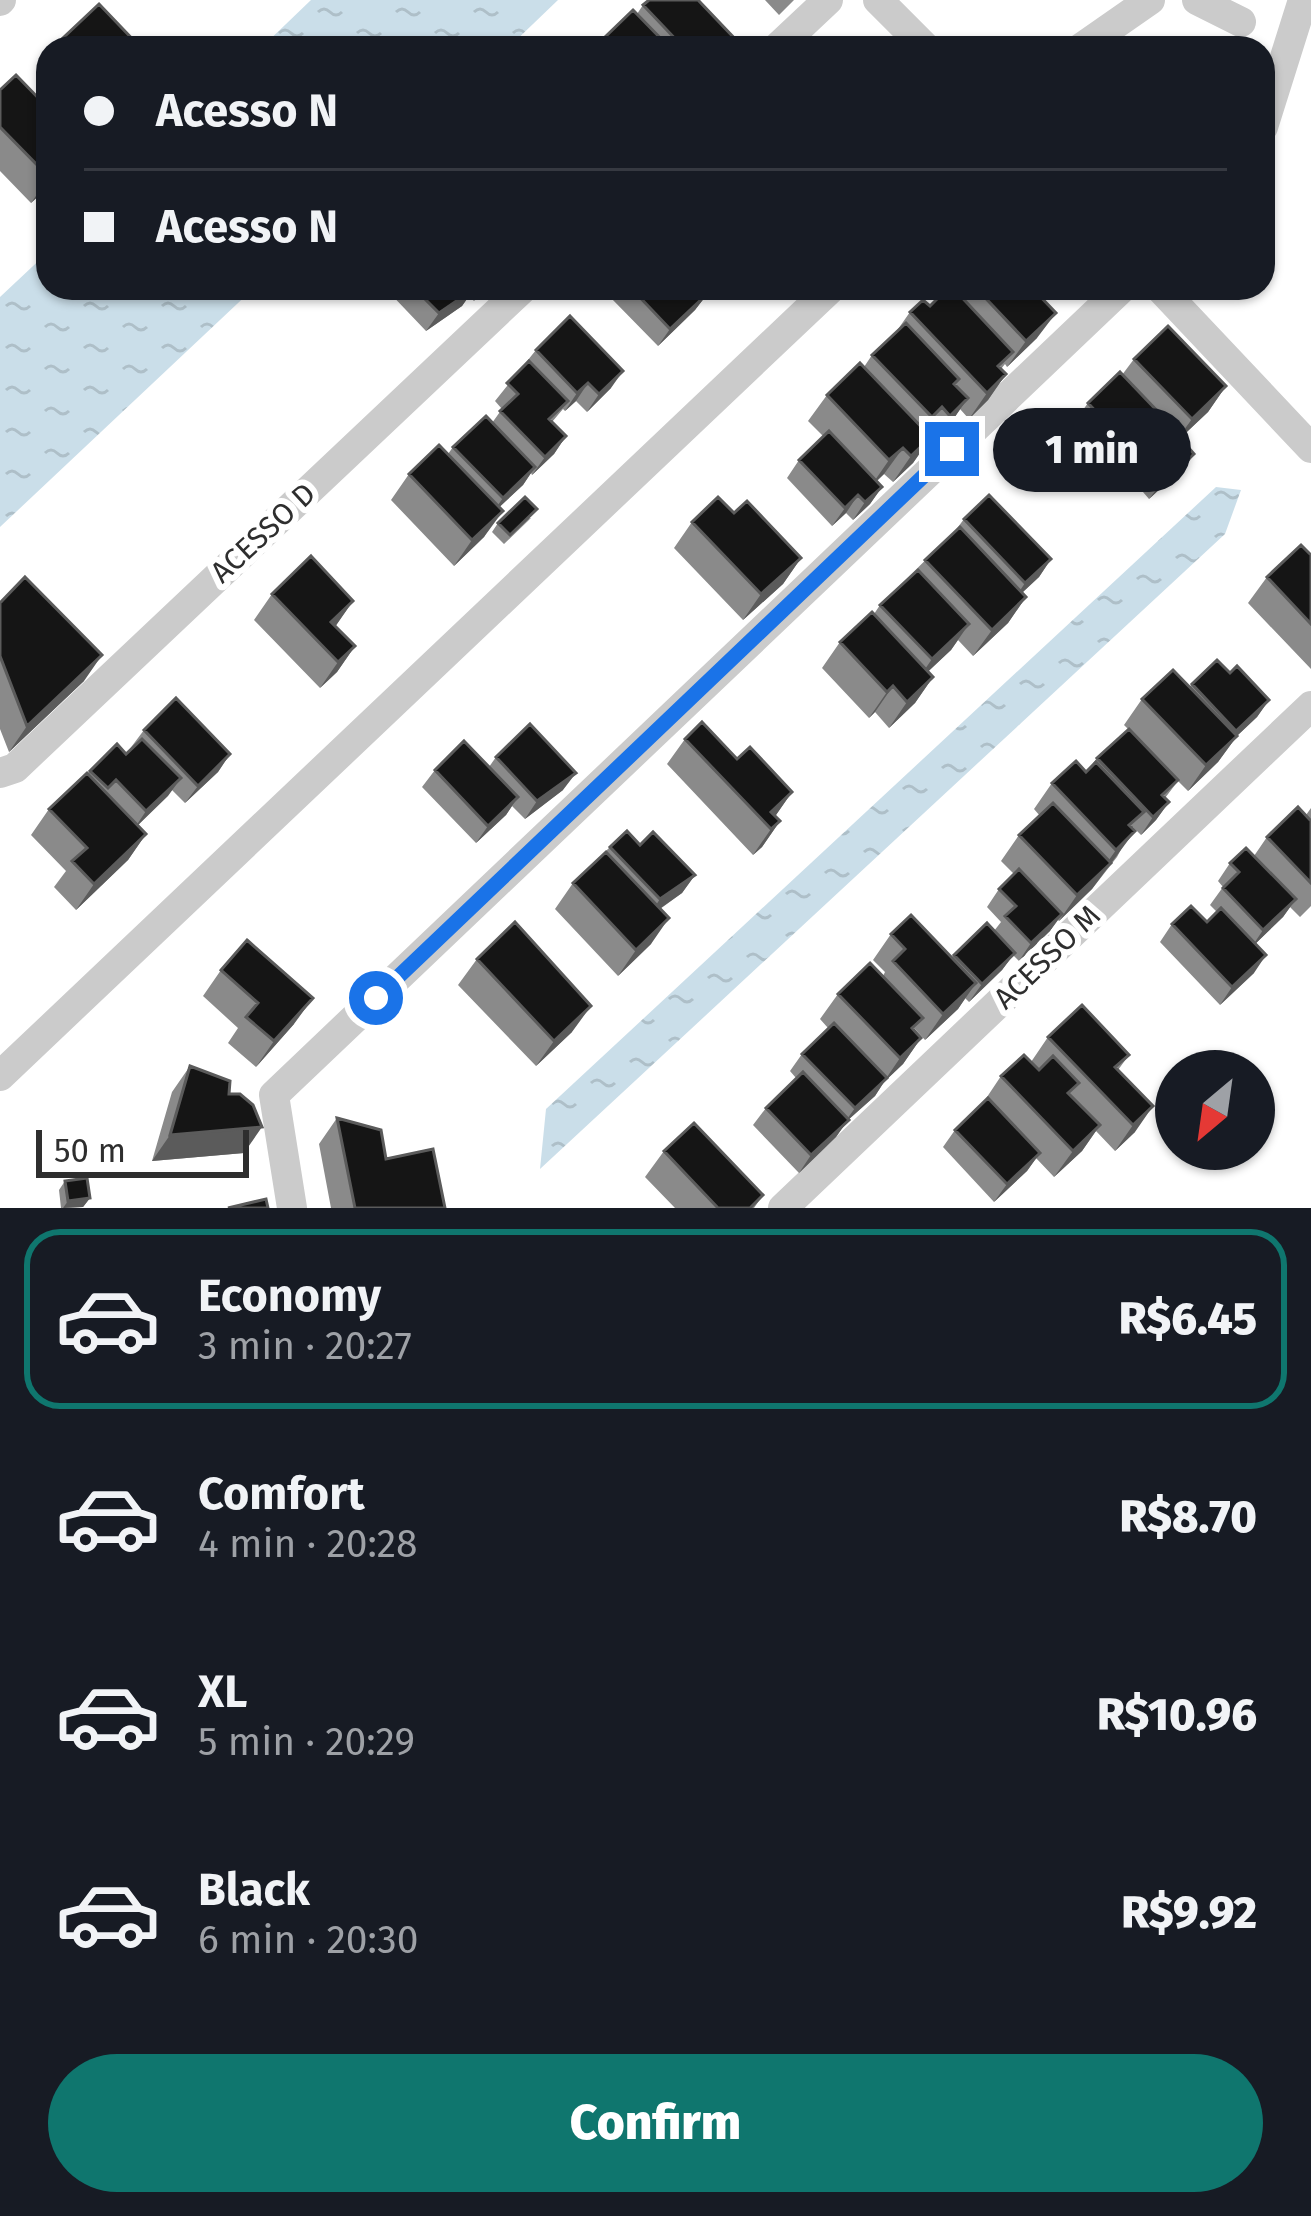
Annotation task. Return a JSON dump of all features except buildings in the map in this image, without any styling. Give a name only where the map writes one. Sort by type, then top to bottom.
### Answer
[{"type":"street","points":[[790,36],[828,0]]},
{"type":"street","points":[[878,0],[914,36]]},
{"type":"street","points":[[1087,36],[1111,0]]},
{"type":"street","points":[[1097,36],[1150,0]]},
{"type":"street","points":[[1197,0],[1241,22]]},
{"type":"street","points":[[1275,89],[1303,0]]},
{"type":"street","name":"ACESSO D","points":[[0,773],[15,768],[510,300]]},
{"type":"street","points":[[0,1076],[818,300]]},
{"type":"street","points":[[292,1208],[274,1095],[1109,300]]},
{"type":"street","points":[[1171,300],[1311,448]]},
{"type":"street","name":"ACESSO M","points":[[783,1208],[1311,706]]},
{"type":"water","points":[[311,0],[558,0],[520,36],[274,36]]},
{"type":"water","points":[[36,263],[36,300],[241,300],[0,527],[0,297]]},
{"type":"water","points":[[1216,487],[1241,490],[1225,534],[540,1169],[546,1109]]},
{"type":"route","points":[[376,998],[952,449]]}]
